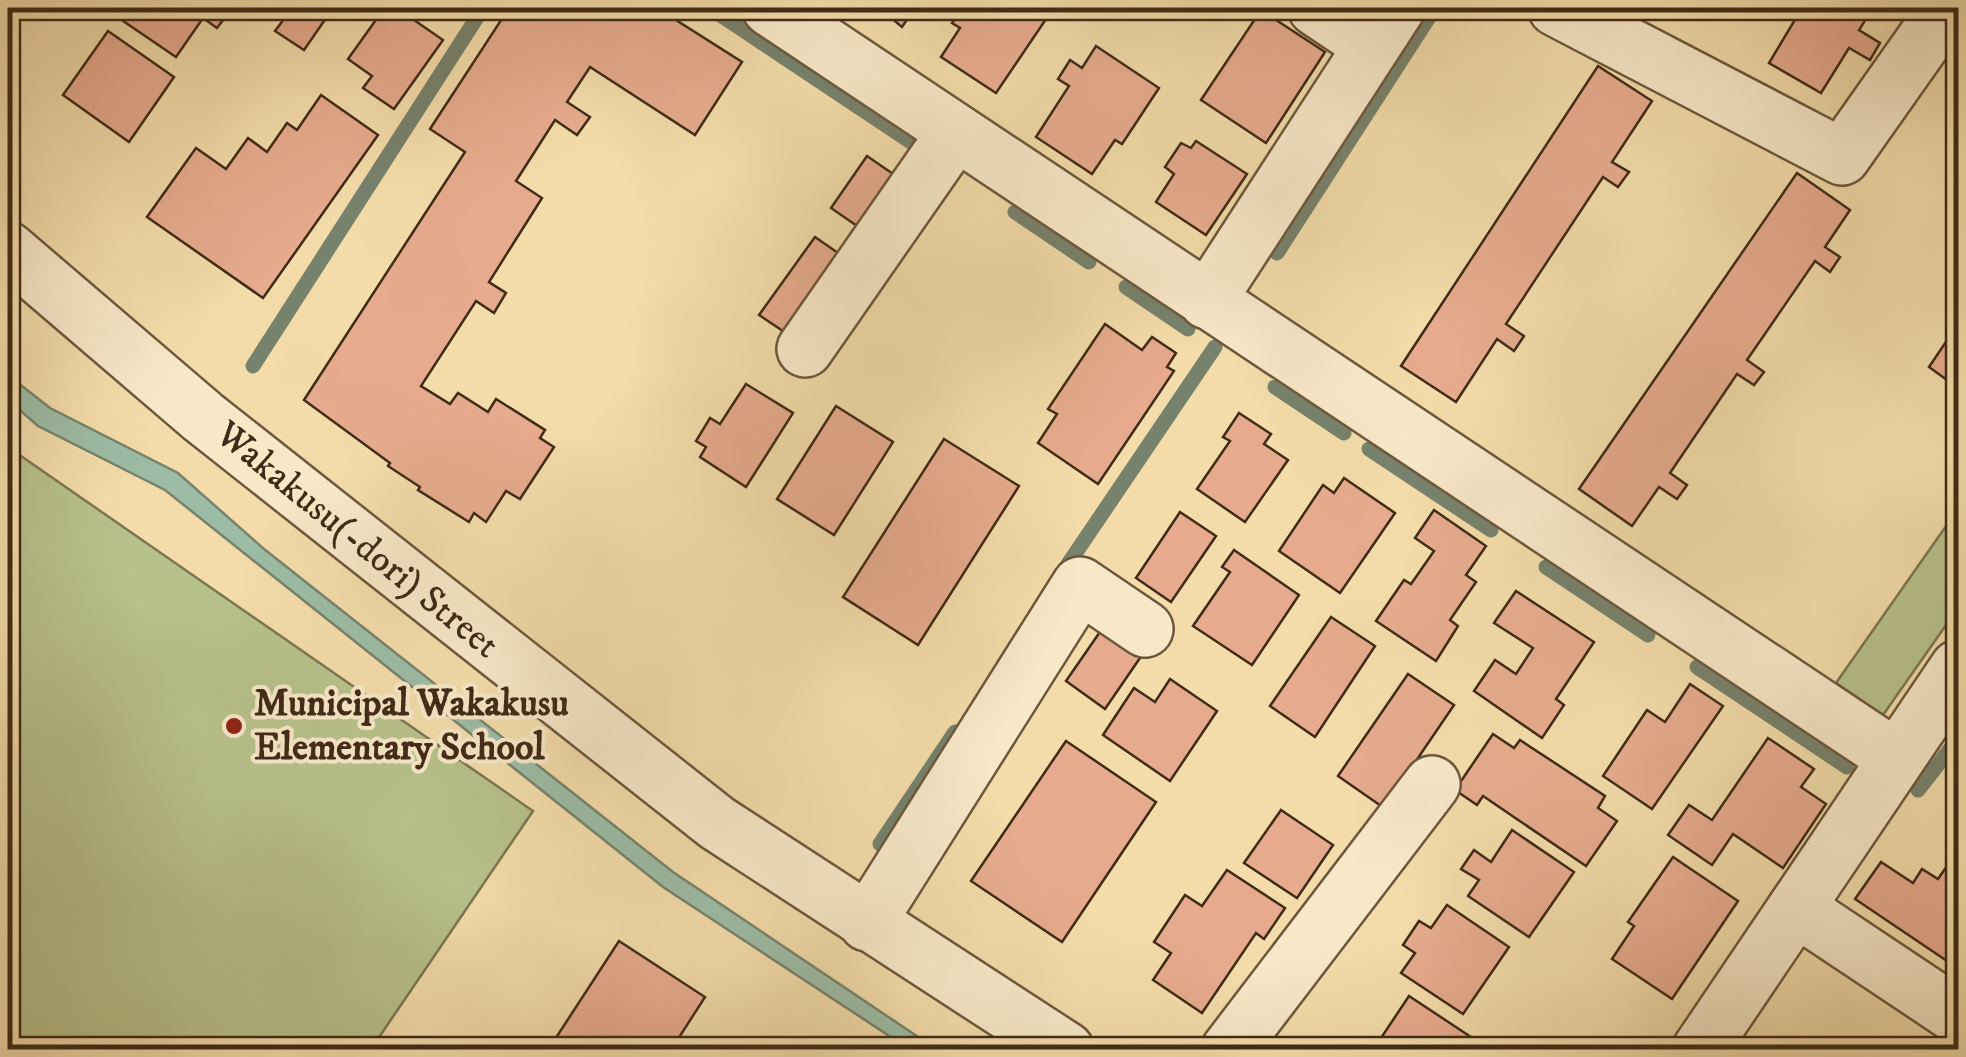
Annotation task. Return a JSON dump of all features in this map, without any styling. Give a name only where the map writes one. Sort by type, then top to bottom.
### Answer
[{"type":"street","points":[[770,8],[1896,758]]},
{"type":"street","points":[[1207,301],[1384,26],[1316,8]]},
{"type":"street","points":[[1556,8],[1842,157],[1947,8]]},
{"type":"street","points":[[805,349],[956,132]]},
{"type":"street","name":"Wakakusu(-dori) Street","points":[[8,250],[219,429],[542,688],[718,823],[1066,1050]]},
{"type":"street","points":[[866,923],[1080,585],[1145,629]]},
{"type":"street","points":[[1700,1050],[1958,668]]},
{"type":"street","points":[[1229,1050],[1432,784]]},
{"type":"street","points":[[1796,908],[1958,1016]]},
{"type":"shaded area","points":[[8,375],[50,408],[178,473],[264,549],[673,872],[936,1049],[909,1049],[663,887],[165,490],[38,426],[8,400]]},
{"type":"shaded area","name":"Municipal Wakakusu Elementary School","points":[[8,447],[533,811],[371,1049],[8,1049]]},
{"type":"shaded area","points":[[1958,509],[1958,608],[1883,715],[1836,683]]},
{"type":"building","points":[[104,8],[232,8],[217,28],[203,18],[176,57]]},
{"type":"building","points":[[267,8],[333,8],[304,50],[275,31],[284,19]]},
{"type":"building","points":[[509,8],[657,8],[742,62],[695,135],[590,67],[567,102],[590,117],[577,135],[555,120],[516,181],[542,198],[489,282],[506,293],[494,313],[476,301],[421,386],[450,404],[458,393],[488,412],[496,399],[545,430],[540,438],[554,447],[520,499],[506,491],[486,522],[474,513],[469,522],[418,490],[420,487],[388,466],[390,463],[304,400],[465,152],[430,129]]},
{"type":"building","points":[[879,8],[915,8],[902,27]]},
{"type":"building","points":[[962,8],[1029,8],[1046,19],[996,93],[941,57],[960,28],[952,23]]},
{"type":"building","points":[[1802,8],[1873,8],[1859,30],[1880,43],[1870,60],[1849,48],[1821,93],[1769,63]]},
{"type":"building","points":[[398,9],[443,40],[394,109],[363,88],[372,76],[348,59],[383,10],[393,17]]},
{"type":"building","points":[[1261,10],[1325,52],[1266,143],[1201,100]]},
{"type":"building","points":[[108,31],[174,77],[129,142],[63,95]]},
{"type":"building","points":[[1096,46],[1159,88],[1122,144],[1115,140],[1092,174],[1036,137],[1069,86],[1058,79],[1070,60],[1082,68]]},
{"type":"building","points":[[1598,66],[1652,101],[1612,162],[1629,172],[1618,187],[1603,177],[1506,324],[1524,336],[1514,351],[1497,339],[1456,402],[1401,366]]},
{"type":"building","points":[[321,95],[378,135],[263,298],[147,217],[196,148],[226,169],[248,138],[267,152],[287,123],[297,130]]},
{"type":"building","points":[[1196,141],[1247,174],[1206,235],[1156,202],[1174,174],[1165,167],[1181,143],[1191,148]]},
{"type":"building","points":[[867,156],[896,176],[860,228],[831,208]]},
{"type":"building","points":[[1797,173],[1850,210],[1825,247],[1840,257],[1830,272],[1815,261],[1747,360],[1764,372],[1754,385],[1737,374],[1670,473],[1687,485],[1677,499],[1659,487],[1632,526],[1579,489]]},
{"type":"building","points":[[815,237],[841,255],[786,333],[759,315]]},
{"type":"building","points":[[1105,324],[1142,350],[1152,337],[1176,353],[1167,367],[1174,371],[1098,484],[1038,443],[1057,414],[1048,409]]},
{"type":"building","points":[[1958,324],[1958,388],[1929,367]]},
{"type":"building","points":[[746,384],[793,413],[746,487],[700,457],[706,447],[696,441],[710,418],[720,424]]},
{"type":"building","points":[[836,406],[893,442],[834,535],[777,499]]},
{"type":"building","points":[[1239,413],[1271,434],[1264,444],[1288,460],[1245,522],[1197,489],[1230,441],[1223,437]]},
{"type":"building","points":[[944,439],[1019,486],[918,645],[843,597]]},
{"type":"building","points":[[1344,478],[1395,513],[1340,593],[1279,551],[1323,485],[1334,493]]},
{"type":"building","points":[[1434,510],[1486,546],[1466,575],[1476,582],[1450,620],[1458,626],[1436,661],[1376,621],[1404,580],[1411,584],[1434,551],[1415,538]]},
{"type":"building","points":[[1180,512],[1216,536],[1171,602],[1136,578]]},
{"type":"building","points":[[1234,550],[1299,595],[1252,665],[1193,626],[1230,572],[1222,567]]},
{"type":"building","points":[[1516,591],[1594,642],[1556,699],[1564,705],[1542,738],[1474,691],[1495,660],[1516,674],[1533,648],[1494,623]]},
{"type":"building","points":[[1331,617],[1375,646],[1315,737],[1270,706]]},
{"type":"building","points":[[1102,629],[1142,655],[1105,709],[1066,681]]},
{"type":"building","points":[[1408,674],[1454,705],[1384,808],[1338,776]]},
{"type":"building","points":[[1170,679],[1217,711],[1170,781],[1103,735],[1134,688],[1155,702]]},
{"type":"building","points":[[1690,684],[1723,706],[1652,809],[1603,776],[1647,710],[1665,722]]},
{"type":"building","points":[[1493,734],[1514,748],[1520,740],[1605,796],[1598,808],[1617,821],[1586,866],[1483,796],[1477,805],[1455,790]]},
{"type":"building","points":[[1768,738],[1814,769],[1801,787],[1826,804],[1783,868],[1733,834],[1712,865],[1668,835],[1689,805],[1712,820]]},
{"type":"building","points":[[1066,741],[1156,802],[1062,942],[971,881]]},
{"type":"building","points":[[1281,810],[1333,845],[1297,898],[1244,863]]},
{"type":"building","points":[[1512,830],[1574,872],[1529,937],[1468,896],[1479,880],[1461,869],[1474,850],[1491,862]]},
{"type":"building","points":[[1958,850],[1958,951],[1950,963],[1855,899],[1881,862],[1913,883],[1922,869],[1938,879]]},
{"type":"building","points":[[1673,857],[1738,901],[1672,999],[1612,959],[1634,926],[1628,922]]},
{"type":"building","points":[[1227,870],[1285,908],[1264,939],[1256,933],[1202,1013],[1153,980],[1171,953],[1154,942],[1185,895],[1202,906]]},
{"type":"building","points":[[1447,905],[1509,947],[1463,1014],[1401,973],[1415,953],[1403,945],[1419,921],[1431,928]]},
{"type":"building","points":[[619,941],[705,997],[671,1050],[548,1050]]},
{"type":"building","points":[[1409,996],[1471,1037],[1462,1050],[1373,1050]]},
{"type":"building","points":[[1601,1039],[1617,1050],[1594,1050]]},
{"type":"waterway","points":[[253,366],[483,8]]},
{"type":"waterway","points":[[710,8],[920,148]]},
{"type":"waterway","points":[[1277,253],[1435,8]]},
{"type":"waterway","points":[[1015,212],[1089,262]]},
{"type":"waterway","points":[[1126,287],[1188,329]]},
{"type":"waterway","points":[[1060,576],[1215,347]]},
{"type":"waterway","points":[[1275,387],[1344,433]]},
{"type":"waterway","points":[[1369,449],[1491,530]]},
{"type":"waterway","points":[[1546,567],[1648,635]]},
{"type":"waterway","points":[[1697,667],[1847,767]]},
{"type":"waterway","points":[[880,844],[955,732]]},
{"type":"waterway","points":[[1918,790],[1958,739]]},
{"type":"place","name":"Municipal Wakakusu Elementary School","points":[[234,726]]}]
